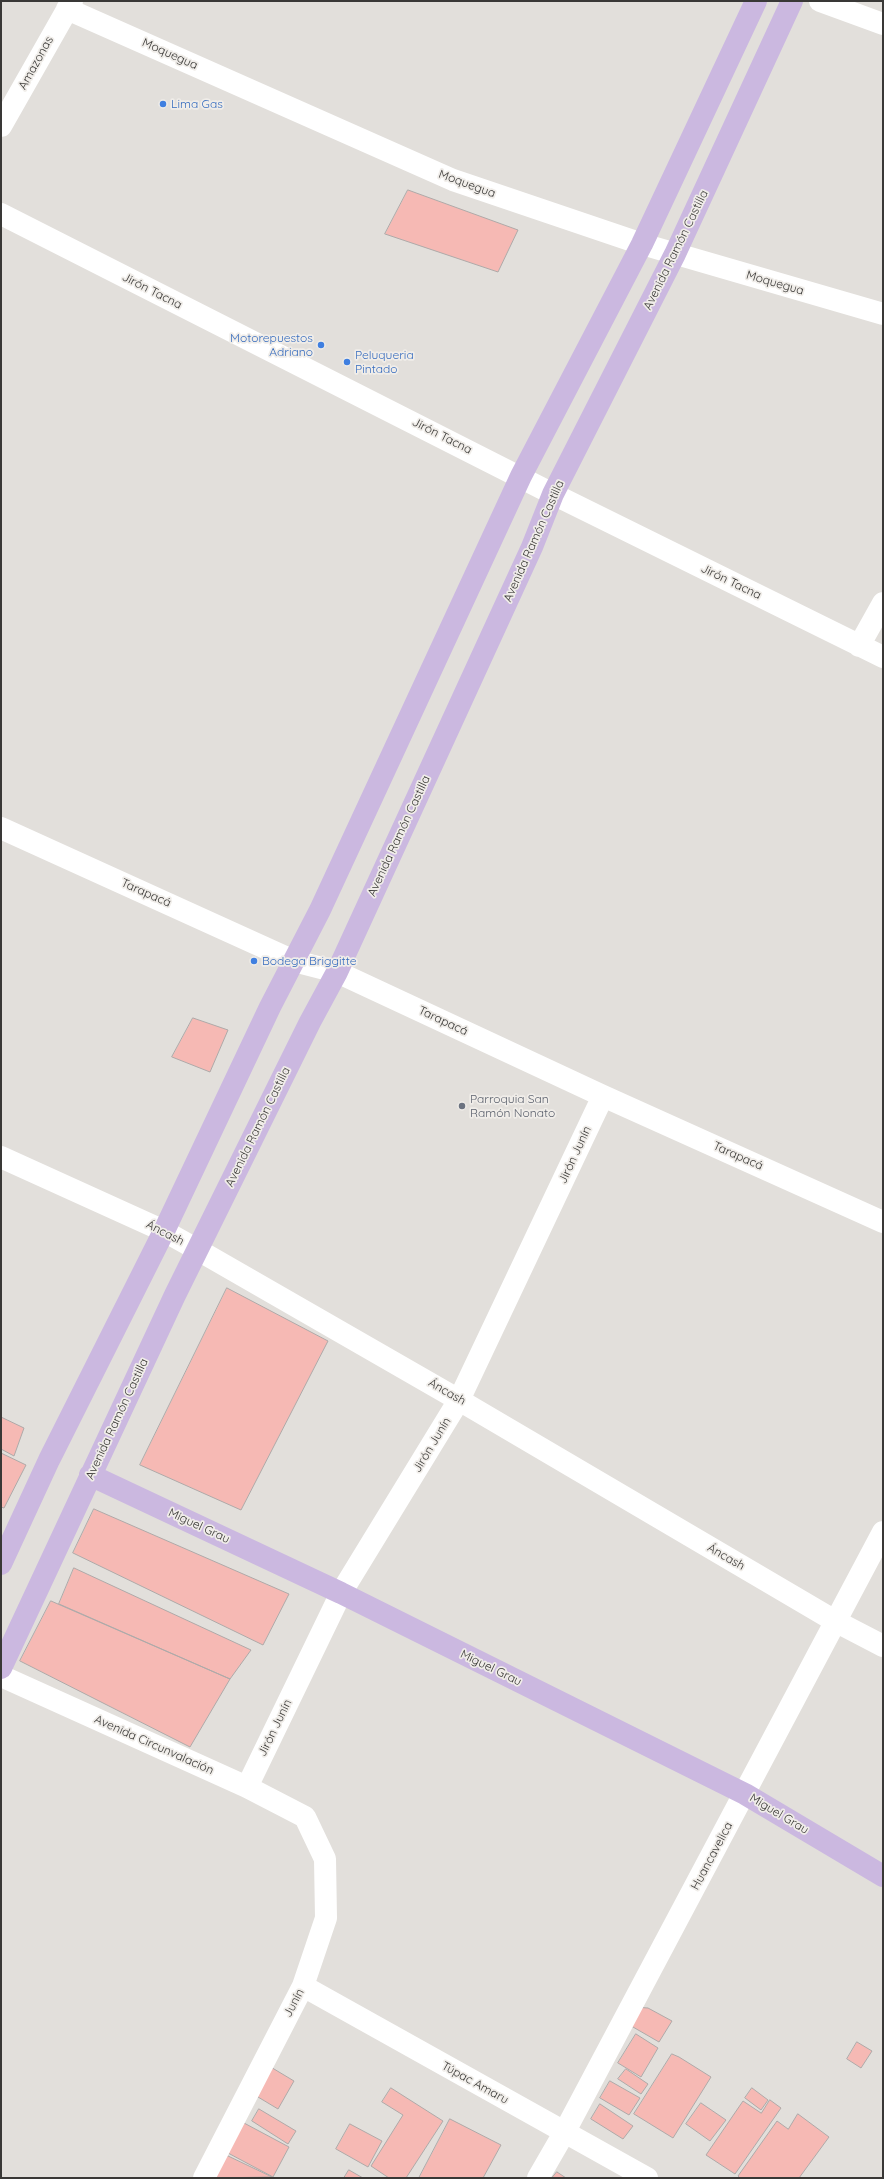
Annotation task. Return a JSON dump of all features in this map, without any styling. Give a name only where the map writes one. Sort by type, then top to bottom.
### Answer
[{"type":"main road","points":[[1,1564],[50,1460],[164,1231],[263,1022],[320,910],[521,476],[642,244],[756,1]]},
{"type":"main road","name":"Avenida Ramón Castilla","points":[[1,1668],[90,1475],[198,1250],[310,1022],[337,972],[532,547],[553,494],[675,254],[792,1]]},
{"type":"main road","name":"Miguel Grau","points":[[90,1475],[341,1593],[745,1794],[883,1876]]},
{"type":"street","points":[[820,1],[883,24]]},
{"type":"street","name":"Moquegua","points":[[70,5],[453,180],[642,244],[883,314]]},
{"type":"street","name":"Amazonas","points":[[1,126],[70,5]]},
{"type":"street","name":"Jirón Tacna","points":[[1,214],[521,476],[553,494],[883,657]]},
{"type":"street","points":[[859,646],[883,603]]},
{"type":"street","name":"Tarapacá","points":[[1,828],[294,961],[337,972],[603,1096],[883,1222]]},
{"type":"street","name":"Jirón Junín","points":[[247,1787],[341,1593],[459,1400],[603,1096]]},
{"type":"street","name":"Áncash","points":[[1,1157],[164,1231],[459,1400],[835,1621],[883,1646]]},
{"type":"street","name":"Huancavelica","points":[[538,2178],[564,2133],[883,1532]]},
{"type":"street","name":"Avenida Circunvalación","points":[[1,1676],[247,1787],[305,1817]]},
{"type":"street","name":"Junín","points":[[204,2178],[303,1986],[326,1918],[325,1859],[305,1817]]},
{"type":"street","name":"Túpac Amaru","points":[[303,1986],[647,2178]]},
{"type":"building","points":[[408,190],[518,230],[498,272],[385,234]]},
{"type":"building","points":[[193,1018],[228,1030],[210,1072],[172,1057]]},
{"type":"building","points":[[227,1288],[328,1341],[241,1510],[140,1465]]},
{"type":"building","points":[[1,1417],[24,1428],[14,1456],[1,1449]]},
{"type":"building","points":[[1,1453],[26,1465],[4,1508],[1,1507]]},
{"type":"building","points":[[94,1509],[289,1594],[263,1645],[73,1553]]},
{"type":"building","points":[[74,1568],[251,1650],[230,1679],[59,1604]]},
{"type":"building","points":[[51,1601],[230,1679],[190,1747],[20,1661]]},
{"type":"building","points":[[634,2007],[648,2008],[672,2021],[659,2042],[626,2023]]},
{"type":"building","points":[[636,2034],[658,2048],[641,2077],[618,2063]]},
{"type":"building","points":[[857,2042],[872,2051],[861,2068],[847,2059]]},
{"type":"building","points":[[672,2054],[711,2077],[673,2138],[634,2114]]},
{"type":"building","points":[[269,2066],[294,2081],[278,2109],[253,2094]]},
{"type":"building","points":[[626,2069],[648,2084],[641,2094],[618,2079]]},
{"type":"building","points":[[610,2081],[640,2098],[629,2115],[600,2098]]},
{"type":"building","points":[[391,2088],[443,2121],[406,2178],[389,2178],[371,2166],[403,2115],[382,2102]]},
{"type":"building","points":[[752,2088],[768,2100],[761,2110],[745,2098]]},
{"type":"building","points":[[770,2100],[781,2108],[735,2174],[706,2155],[743,2101],[761,2113]]},
{"type":"building","points":[[701,2103],[726,2120],[710,2141],[686,2124]]},
{"type":"building","points":[[600,2104],[633,2126],[623,2139],[591,2119]]},
{"type":"building","points":[[259,2109],[296,2131],[288,2144],[252,2121]]},
{"type":"building","points":[[798,2114],[829,2137],[799,2178],[740,2178],[738,2176],[777,2121],[788,2129]]},
{"type":"building","points":[[450,2119],[501,2145],[483,2178],[419,2178]]},
{"type":"building","points":[[244,2123],[289,2147],[273,2177],[228,2153]]},
{"type":"building","points":[[350,2124],[382,2141],[368,2167],[336,2149]]},
{"type":"building","points":[[226,2155],[272,2177],[214,2178]]},
{"type":"building","points":[[349,2170],[363,2178],[344,2178]]},
{"type":"building","points":[[557,2172],[566,2178],[552,2178]]},
{"type":"place","name":"Lima Gas","points":[[163,104]]},
{"type":"place","name":"Motorepuestos Adriano","points":[[321,345]]},
{"type":"place","name":"Peluqueria Pintado","points":[[347,362]]},
{"type":"place","name":"Bodega Briggitte","points":[[254,961]]},
{"type":"place","name":"Parroquia San Ramón Nonato","points":[[462,1106]]}]
